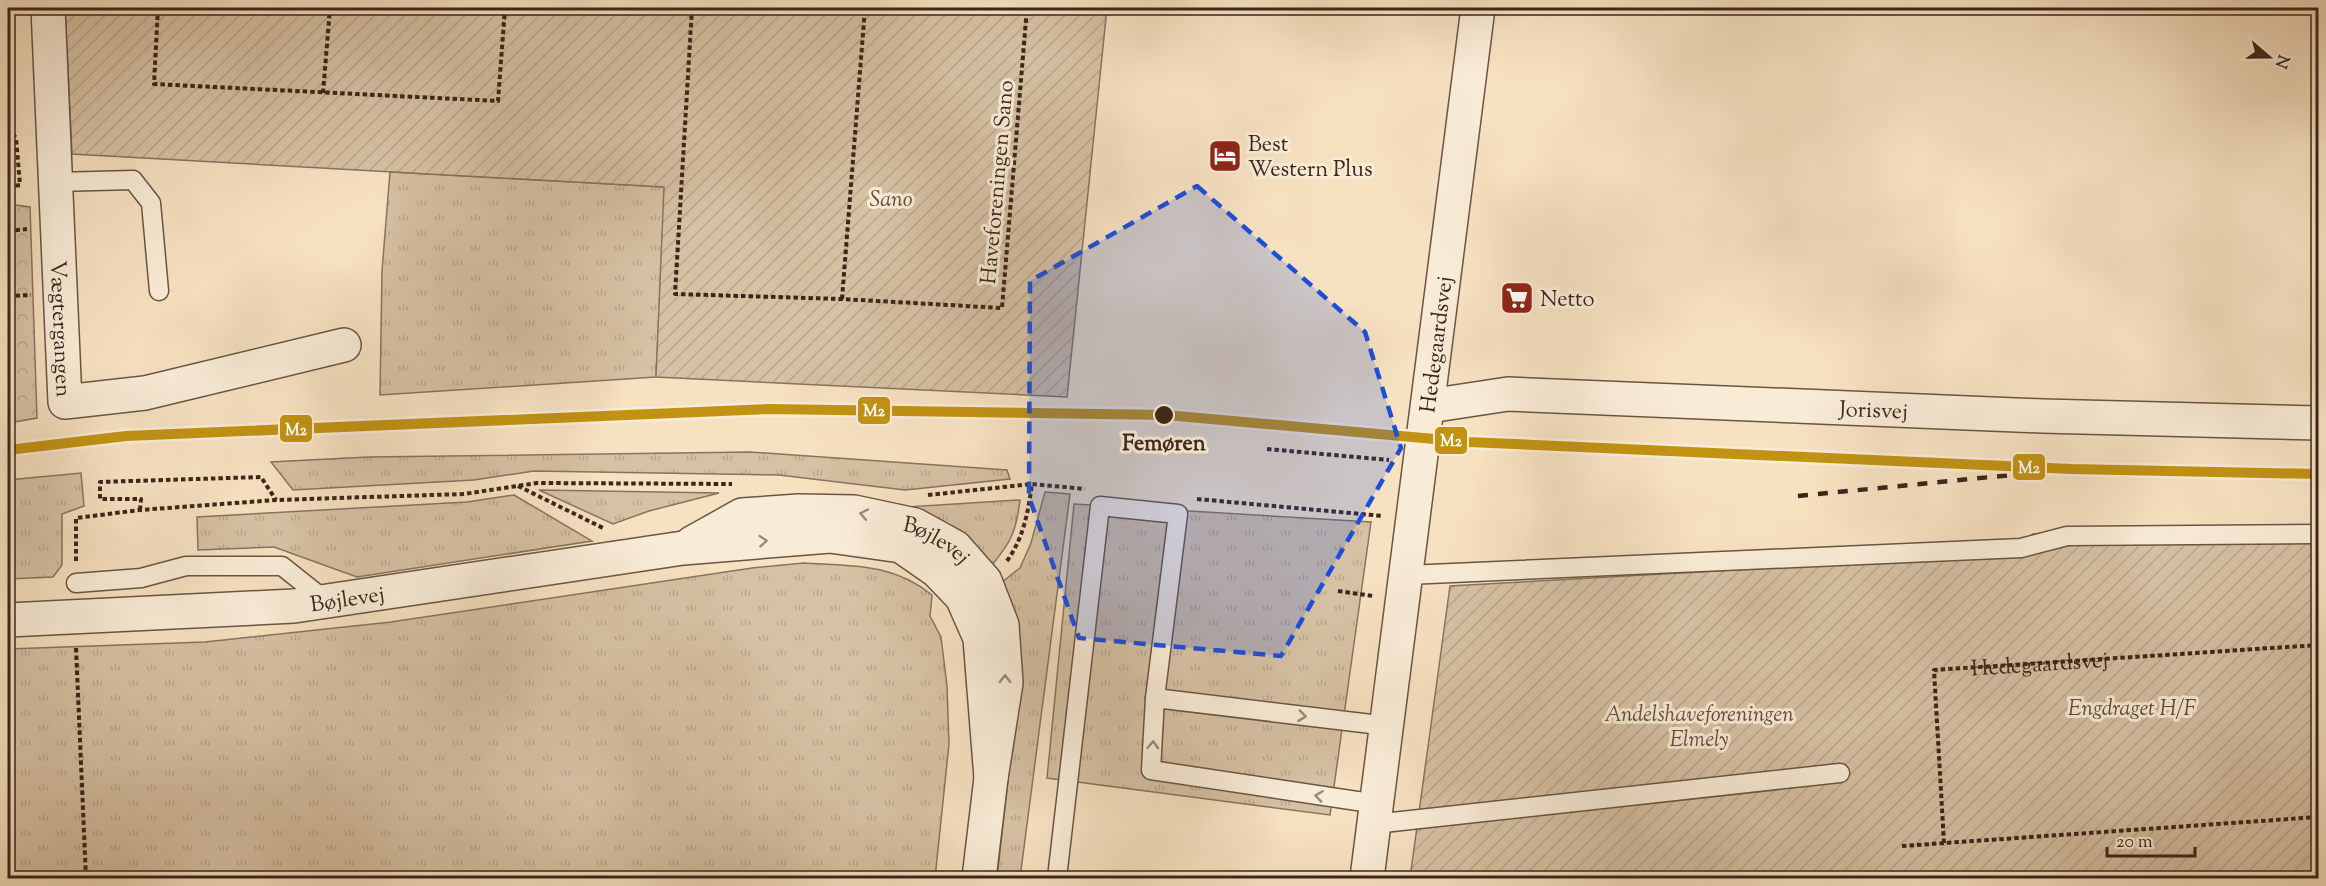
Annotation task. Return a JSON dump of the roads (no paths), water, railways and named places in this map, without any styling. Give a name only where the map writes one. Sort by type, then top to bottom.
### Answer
[{"type":"street","name":"Vægtergangen","points":[[48,8],[66,402],[145,393],[344,345]]},
{"type":"street","name":"Hedegaardsvej","points":[[1367,879],[1478,8]]},
{"type":"street","name":"Jorisvej","points":[[1429,406],[1508,394],[2042,416],[2319,423]]},
{"type":"street","name":"Bøjlevej","points":[[8,620],[282,607],[326,601],[683,548],[742,515],[799,511],[854,512],[915,525],[954,547],[985,581],[1002,625],[1006,683],[991,778],[980,879]]},
{"type":"lane","points":[[56,182],[133,180],[150,203],[159,291]]},
{"type":"lane","points":[[1057,879],[1100,506],[1178,514],[1155,698],[1151,770],[1375,814],[1840,773]]},
{"type":"lane","points":[[1407,575],[2021,548],[2067,536],[2319,534]]},
{"type":"lane","points":[[75,583],[141,578],[186,566],[282,566],[326,601]]},
{"type":"lane","points":[[1155,698],[1388,726]]},
{"type":"railway","points":[[1798,496],[2072,469]]},
{"type":"place","name":"Best Western Plus","points":[[1225,156]]},
{"type":"place","name":"Netto","points":[[1517,298]]},
{"type":"place","name":"Femøren","points":[[1164,415]]},
{"type":"park label","name":"Sano","points":[[891,198]]},
{"type":"park label","name":"Engdraget H/F","points":[[2132,707]]},
{"type":"park label","name":"Andelshaveforeningen Elmely","points":[[1699,726]]}]
